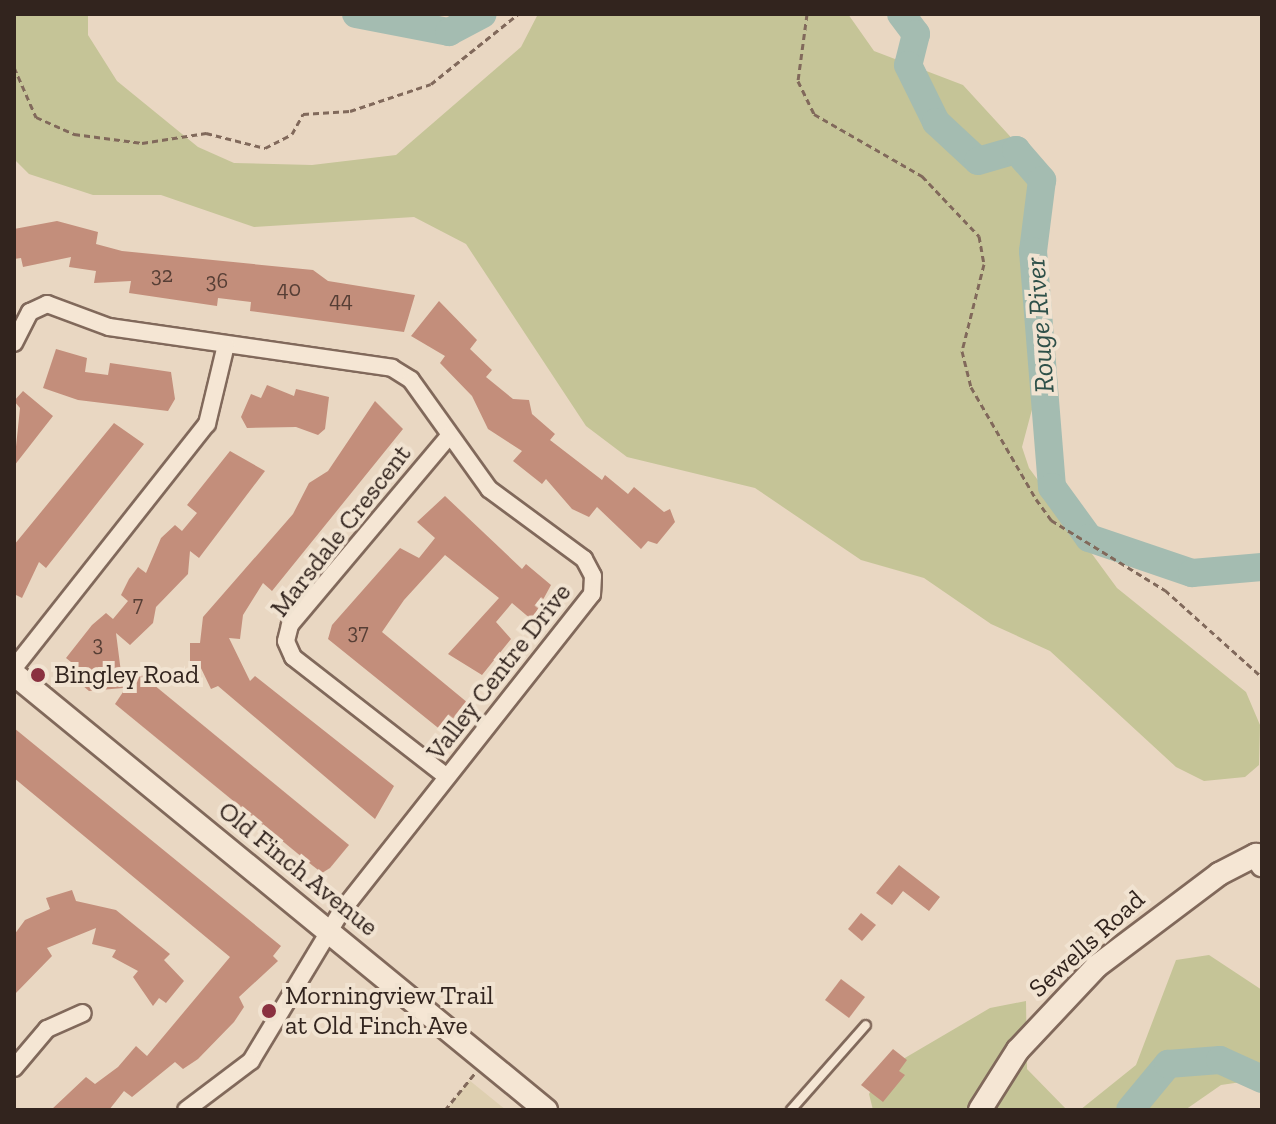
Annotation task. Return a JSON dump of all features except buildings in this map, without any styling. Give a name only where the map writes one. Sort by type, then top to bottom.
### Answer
[{"type":"street","name":"Valley Centre Drive","points":[[14,343],[30,312],[47,304],[109,327],[392,368],[411,380],[489,489],[584,559],[594,587],[330,932],[251,1061],[186,1110]]},
{"type":"street","points":[[14,671],[207,424],[226,345]]},
{"type":"street","name":"Marsdale Crescent","points":[[447,777],[293,657],[286,641],[290,625],[449,436]]},
{"type":"street","name":"Old Finch Avenue","points":[[14,671],[546,1110]]},
{"type":"street","name":"Sewells Road","points":[[980,1110],[1018,1050],[1097,966],[1178,900],[1260,857]]},
{"type":"street","points":[[14,1068],[47,1029],[83,1013]]},
{"type":"lane","points":[[791,1110],[866,1025]]},
{"type":"path","points":[[14,67],[36,117],[101,141],[206,133],[265,148],[292,134],[303,114],[350,111],[431,84],[518,14]]},
{"type":"path","points":[[807,14],[798,81],[814,114],[922,176],[979,236],[984,264],[962,351],[971,387],[1036,499],[1051,520],[1165,590],[1262,677]]},
{"type":"path","points":[[445,1110],[485,1061]]},
{"type":"shaded area","points":[[469,1080],[506,1110],[446,1110]]},
{"type":"green space","points":[[14,14],[88,14],[88,35],[117,81],[198,147],[234,163],[312,165],[396,155],[521,47],[538,14],[848,14],[874,51],[963,85],[1018,145],[1030,193],[1038,387],[1022,447],[1029,468],[1117,588],[1246,692],[1260,725],[1259,765],[1245,777],[1204,781],[1176,767],[1050,651],[991,624],[924,578],[861,560],[755,488],[627,457],[586,426],[466,244],[414,217],[254,227],[161,195],[93,195],[29,174],[14,159]]},
{"type":"green space","points":[[1209,955],[1262,990],[1262,1079],[1221,1085],[1185,1110],[1080,1110],[1136,1065],[1176,960]]},
{"type":"green space","points":[[1026,1001],[1027,1069],[1067,1110],[873,1110],[869,1094],[881,1072],[990,1008]]},
{"type":"waterway","name":"Rouge River","points":[[356,14],[449,32],[483,14]]},
{"type":"waterway","name":"Rouge River","points":[[901,14],[916,34],[908,65],[936,122],[978,161],[1016,150],[1042,180],[1033,251],[1052,487],[1089,538],[1192,573],[1262,567]]},
{"type":"waterway","name":"Rouge River","points":[[1130,1110],[1168,1064],[1220,1060],[1262,1079]]},
{"type":"place","name":"Bingley Road","points":[[38,675]]},
{"type":"place","name":"Morningview Trail at Old Finch Ave","points":[[269,1011]]}]
